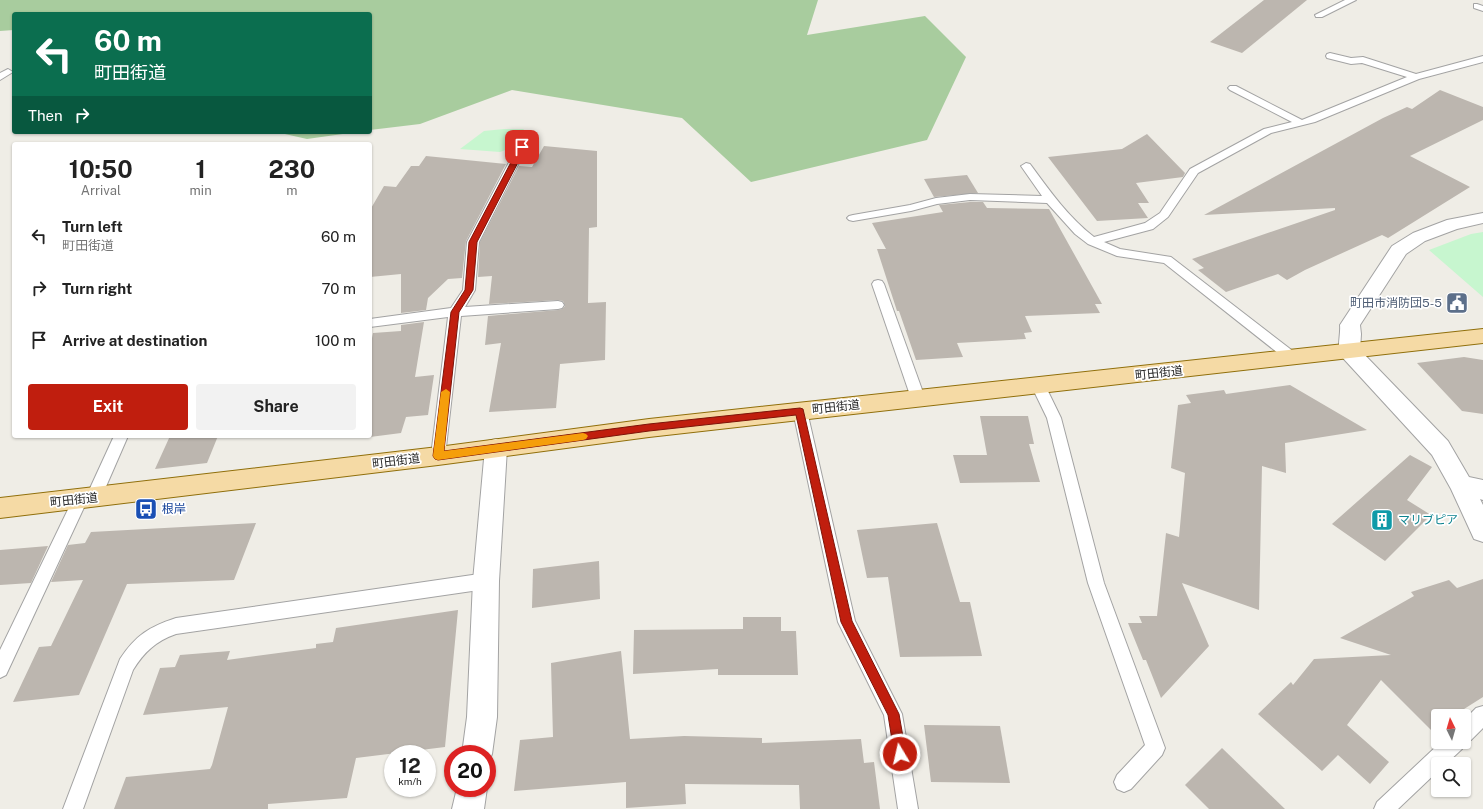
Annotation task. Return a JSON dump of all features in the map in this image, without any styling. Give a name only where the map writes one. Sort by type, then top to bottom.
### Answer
[{"type":"main road","name":"町田街道","points":[[0,508],[86,499],[438,456],[649,428],[1349,352],[1483,336]]},
{"type":"street","points":[[1483,218],[1453,224],[1419,237],[1399,250],[1350,326],[1351,334],[1349,352],[1440,448],[1472,488],[1483,530]]},
{"type":"street","points":[[478,745],[482,717],[486,581],[496,448]]},
{"type":"street","points":[[468,809],[470,797]]},
{"type":"lane","points":[[1319,15],[1352,0]]},
{"type":"lane","points":[[1330,56],[1352,61],[1363,60],[1416,77]]},
{"type":"lane","points":[[1092,241],[1149,226],[1164,215],[1194,171],[1268,131],[1312,120],[1416,77],[1483,59]]},
{"type":"lane","points":[[1233,88],[1301,123]]},
{"type":"lane","points":[[438,456],[455,312],[469,290],[473,242],[522,147]]},
{"type":"lane","points":[[1026,166],[1050,200],[1079,231],[1092,241],[1117,252],[1167,260],[1293,358]]},
{"type":"lane","points":[[853,218],[911,208],[936,201],[970,197],[1050,200]]},
{"type":"lane","points":[[878,284],[918,398]]},
{"type":"lane","points":[[372,323],[455,312],[558,305]]},
{"type":"lane","points":[[1038,385],[1054,418],[1096,583],[1155,748],[1124,782]]},
{"type":"lane","points":[[800,411],[847,622],[893,714],[908,809]]},
{"type":"lane","points":[[0,669],[86,499],[120,438]]},
{"type":"lane","points":[[72,809],[126,665],[137,648],[155,633],[176,626],[486,581]]},
{"type":"lane","points":[[1471,727],[1483,716]]},
{"type":"lane","points":[[1384,809],[1448,749]]},
{"type":"green space","points":[[0,0],[818,0],[807,35],[925,16],[966,57],[927,140],[751,182],[682,118],[512,90],[420,124],[372,130],[372,12],[12,12],[12,30],[0,31]]},
{"type":"green space","points":[[524,129],[513,147],[500,152],[460,149],[484,131]]},
{"type":"green space","points":[[285,134],[343,134],[307,139]]},
{"type":"green space","points":[[1483,232],[1483,297],[1429,250],[1471,234]]},
{"type":"building","points":[[1264,0],[1307,0],[1242,53],[1210,42]]},
{"type":"building","points":[[1440,90],[1483,107],[1483,120],[1410,156],[1470,187],[1388,238],[1382,235],[1305,270],[1287,280],[1278,274],[1226,292],[1198,270],[1204,268],[1192,259],[1335,210],[1335,208],[1204,215],[1383,118],[1407,107],[1412,109]]},
{"type":"building","points":[[1147,134],[1185,173],[1183,177],[1136,183],[1149,203],[1138,203],[1148,218],[1097,221],[1048,157],[1122,149]]},
{"type":"building","points":[[544,146],[597,151],[597,227],[589,228],[588,303],[606,302],[605,360],[560,364],[556,408],[489,412],[501,343],[485,345],[488,316],[558,310],[565,306],[563,301],[558,300],[489,304],[492,276],[478,277],[480,242],[519,166],[532,167]]},
{"type":"building","points":[[426,156],[506,164],[466,241],[462,278],[448,279],[428,298],[426,310],[401,313],[401,274],[372,277],[372,207],[384,186],[396,187],[411,166],[419,166]]},
{"type":"building","points":[[967,175],[978,193],[934,197],[924,179]]},
{"type":"building","points":[[983,202],[987,208],[1049,209],[1102,304],[1095,304],[1100,313],[1025,316],[1032,332],[1024,333],[1026,339],[957,343],[963,357],[916,360],[899,311],[897,311],[877,249],[886,249],[872,223],[943,212],[939,205]]},
{"type":"building","points":[[424,322],[415,377],[434,375],[428,415],[406,417],[401,433],[372,437],[373,333],[401,331],[401,325]]},
{"type":"building","points":[[1464,357],[1483,360],[1483,414],[1462,411],[1417,363]]},
{"type":"building","points":[[1290,385],[1367,430],[1285,443],[1286,473],[1262,466],[1259,610],[1182,583],[1209,646],[1161,698],[1146,660],[1143,660],[1128,623],[1142,623],[1139,616],[1157,616],[1166,533],[1179,537],[1185,473],[1171,468],[1178,405],[1191,403],[1186,395],[1224,390],[1226,394]]},
{"type":"building","points":[[980,416],[1028,416],[1034,444],[1029,444],[1040,482],[960,483],[953,455],[987,455]]},
{"type":"building","points":[[169,438],[217,438],[207,463],[155,469]]},
{"type":"building","name":"マリブピア","points":[[1410,455],[1432,467],[1407,500],[1431,515],[1385,561],[1332,524]]},
{"type":"building","points":[[256,523],[234,580],[127,584],[79,695],[13,702],[39,647],[51,646],[83,580],[51,582],[68,545],[85,543],[91,532]]},
{"type":"building","points":[[937,523],[960,602],[970,602],[982,656],[900,657],[888,577],[867,578],[857,530]]},
{"type":"building","points":[[48,546],[31,583],[0,585],[0,550]]},
{"type":"building","points":[[599,561],[600,599],[532,608],[533,569]]},
{"type":"building","points":[[1483,579],[1483,697],[1464,709],[1431,709],[1431,730],[1381,680],[1347,725],[1389,762],[1370,784],[1338,755],[1322,771],[1258,714],[1291,682],[1293,685],[1314,659],[1391,655],[1340,638],[1414,596],[1411,592],[1449,580],[1457,588]]},
{"type":"building","points":[[458,610],[444,747],[436,748],[436,745],[384,745],[384,755],[356,758],[347,798],[268,804],[268,809],[114,809],[126,777],[210,769],[212,765],[228,707],[143,715],[160,668],[175,667],[180,655],[230,651],[227,660],[316,648],[316,644],[333,642],[336,628]]},
{"type":"building","points":[[743,617],[781,617],[781,631],[796,631],[798,675],[718,675],[718,669],[633,674],[634,630],[743,629]]},
{"type":"building","points":[[621,651],[630,739],[684,736],[762,738],[762,743],[861,739],[864,763],[874,762],[880,809],[800,809],[799,785],[685,784],[686,804],[626,808],[626,782],[514,791],[520,740],[553,737],[551,663]]},
{"type":"building","points":[[924,725],[1000,726],[1010,783],[931,782]]},
{"type":"building","points":[[1222,748],[1285,809],[1209,809],[1185,785]]},
{"type":"slow traffic","points":[[446,392],[438,456],[583,436]]},
{"type":"place","name":"町田市消防団5-5","points":[[1457,303]]},
{"type":"place","name":"根岸","points":[[146,509]]},
{"type":"place","name":"マリブピア","points":[[1382,520]]},
{"type":"route","points":[[522,147],[473,242],[469,290],[455,312],[438,456],[649,428],[800,411],[847,622],[893,714],[900,754]]}]
